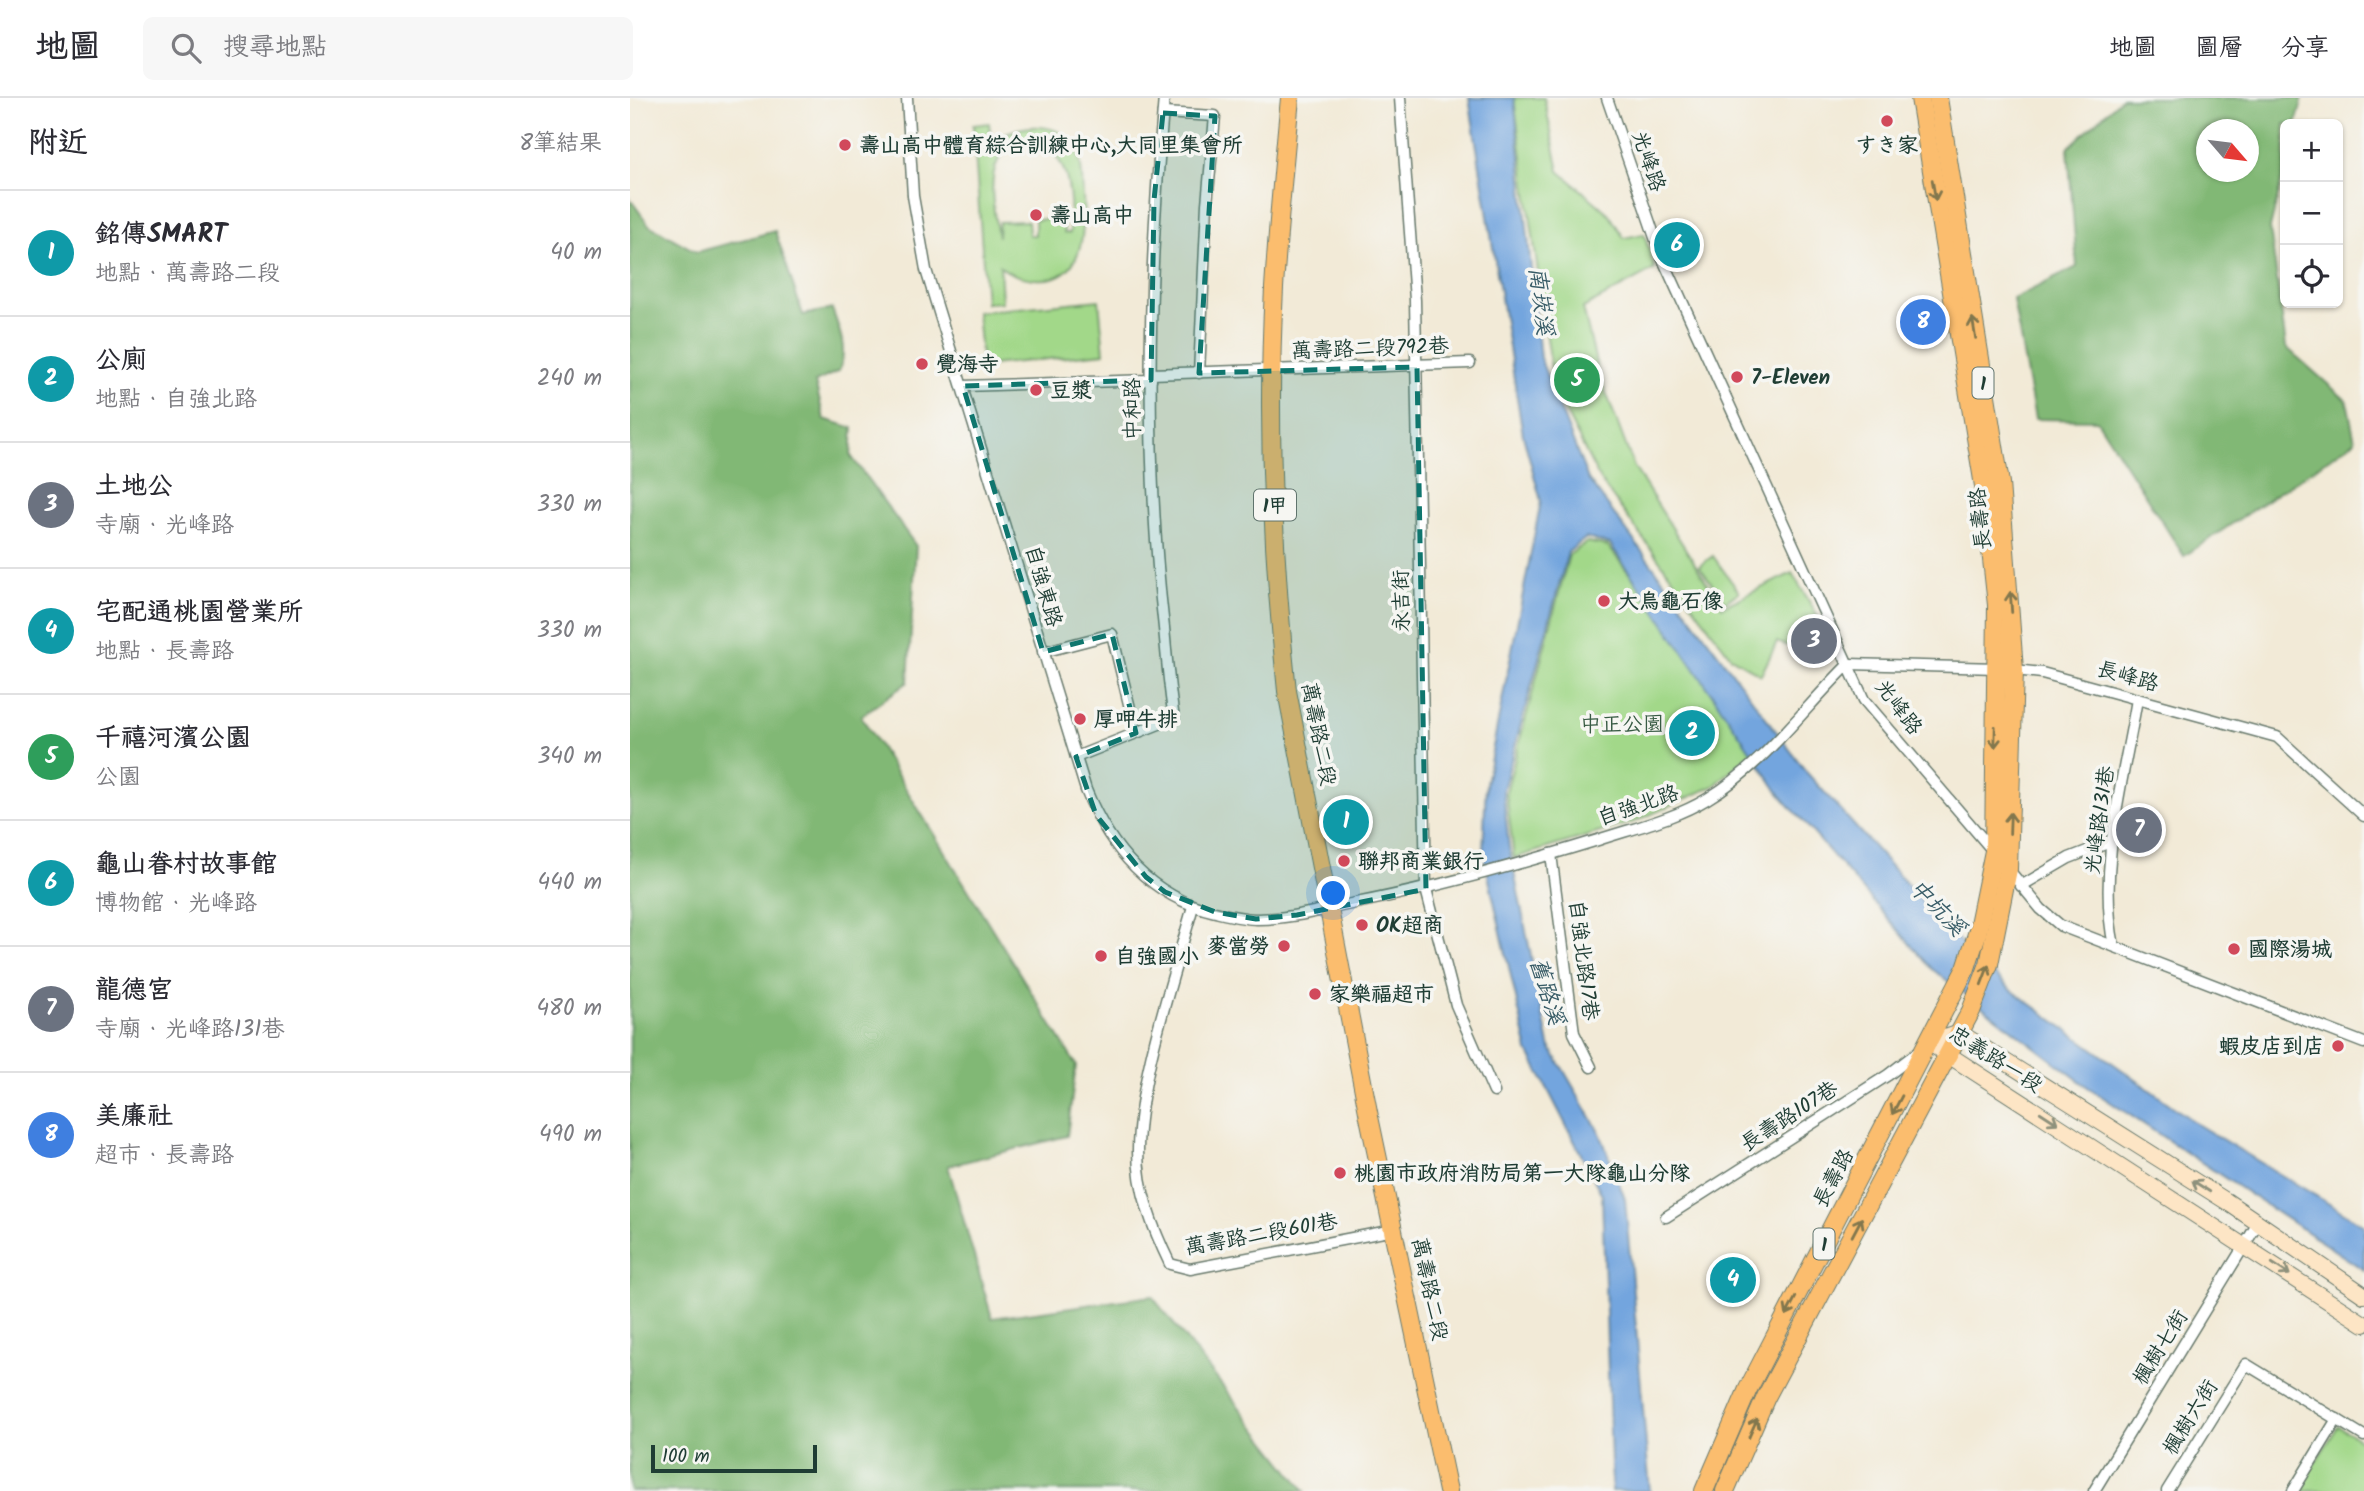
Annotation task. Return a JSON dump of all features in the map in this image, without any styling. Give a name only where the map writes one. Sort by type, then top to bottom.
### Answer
[{"type":"main road","name":"萬壽路二段","points":[[1290,98],[1274,290],[1272,371],[1280,631],[1287,691],[1448,1491]]},
{"type":"main road","name":"長壽路","points":[[1920,98],[1985,445]]},
{"type":"main road","name":"長壽路","points":[[1938,98],[1985,445],[1997,605],[2006,669],[2008,869],[1996,939],[1971,1011],[1960,1033]]},
{"type":"main road","name":"長壽路","points":[[1704,1491],[1748,1389],[1930,1043],[1966,968],[1977,934],[1994,851],[2006,669]]},
{"type":"main road","name":"忠義路一段","points":[[1930,1043],[1960,1033],[2258,1223],[2364,1295]]},
{"type":"main road","name":"1","points":[[1726,1491],[1766,1397],[1960,1033]]},
{"type":"main road","name":"忠義路一段","points":[[1930,1043],[2364,1324]]},
{"type":"street","name":"自強東路","points":[[907,98],[913,196],[921,246],[1043,652],[1096,815],[1126,860],[1165,892],[1193,906],[1256,919],[1331,908]]},
{"type":"street","name":"中和路","points":[[1136,733],[1174,718],[1157,567],[1151,377],[1154,200],[1164,98]]},
{"type":"street","name":"永吉街","points":[[1400,98],[1413,246],[1417,367],[1426,889],[1456,1005],[1494,1092]]},
{"type":"street","name":"光峰路","points":[[1608,98],[1661,255],[1864,700],[2021,886],[2061,926],[2364,1042]]},
{"type":"street","points":[[1163,113],[1215,116],[1207,204],[1199,373]]},
{"type":"street","name":"萬壽路二段792巷","points":[[963,386],[1199,373],[1469,363]]},
{"type":"street","points":[[1043,652],[1112,634],[1136,733],[1076,757]]},
{"type":"street","name":"長峰路","points":[[1849,664],[2006,669],[2042,673],[2277,737],[2364,816]]},
{"type":"street","name":"自強北路","points":[[1426,889],[1533,860],[1666,818],[1697,804],[1746,769],[1794,725],[1849,664]]},
{"type":"street","name":"光峰路131巷","points":[[2114,946],[2109,911],[2113,841],[2137,699]]},
{"type":"street","points":[[2021,886],[2069,858],[2113,841]]},
{"type":"street","name":"自強北路17巷","points":[[1551,854],[1574,1033],[1591,1067]]},
{"type":"street","points":[[1331,908],[1426,889]]},
{"type":"street","name":"萬壽路二段601巷","points":[[1193,906],[1160,1031],[1140,1123],[1141,1184],[1170,1264],[1190,1269],[1394,1230]]},
{"type":"street","name":"長壽路107巷","points":[[1666,1217],[1888,1075],[1930,1043]]},
{"type":"street","name":"楓樹七街","points":[[2094,1491],[2258,1223]]},
{"type":"street","name":"楓樹六街","points":[[2167,1491],[2246,1364],[2337,1419]]},
{"type":"street","points":[[2293,1491],[2337,1419],[2364,1436]]},
{"type":"highlighted area","points":[[1163,113],[1215,116],[1199,373],[1417,367],[1426,889],[1297,915],[1256,919],[1215,912],[1165,892],[1146,877],[1096,815],[1076,757],[1136,733],[1112,634],[1043,652],[963,386],[1151,380],[1154,200]]},
{"type":"green space","points":[[1514,98],[1544,98],[1559,171],[1609,214],[1624,238],[1644,234],[1655,269],[1583,308],[1598,371],[1634,467],[1722,607],[1792,573],[1818,616],[1788,646],[1777,642],[1761,675],[1731,657],[1600,480],[1554,389]]},
{"type":"green space","points":[[2122,98],[2303,98],[2297,119],[2280,119],[2280,188],[2270,228],[2280,308],[2286,347],[2347,401],[2355,441],[2184,556],[2097,420],[2035,419],[2013,299],[2077,267],[2068,148]]},
{"type":"green space","points":[[989,123],[991,141],[1026,128],[1051,129],[1071,142],[1081,164],[1082,239],[1072,264],[1063,273],[1051,278],[1034,279],[1012,274],[1000,266],[1002,302],[986,303],[973,125]],"holes":[[[1031,141],[1054,154],[1066,177],[1070,233],[1064,233],[1064,218],[1035,220],[1035,235],[1029,235],[1028,221],[999,222],[998,237],[992,192],[997,164],[1003,153],[1015,145]]]},
{"type":"green space","points":[[630,199],[649,225],[697,252],[775,231],[803,315],[832,309],[840,332],[843,355],[839,371],[815,382],[824,419],[853,428],[851,456],[916,546],[908,682],[861,716],[1076,1065],[1067,1136],[948,1166],[992,1318],[1152,1296],[1305,1491],[630,1491]]},
{"type":"green space","points":[[1099,300],[1104,353],[982,366],[977,312]]},
{"type":"green space","name":"中正公園","points":[[1587,542],[1608,546],[1760,745],[1714,786],[1634,822],[1514,858],[1506,792],[1569,555]]},
{"type":"green space","points":[[1713,556],[1739,592],[1725,602],[1699,566]]},
{"type":"green space","points":[[2338,1426],[2364,1442],[2364,1491],[2297,1491]]},
{"type":"water","points":[[1469,98],[1514,98],[1540,358],[1588,479],[1808,774],[1949,931],[2010,989],[2200,1126],[2364,1225],[2364,1270],[2089,1088],[1932,969],[1781,796],[1610,544],[1586,538],[1568,552],[1503,790],[1509,847],[1549,1045],[1600,1133],[1625,1199],[1650,1491],[1612,1491],[1602,1195],[1528,1051],[1483,853],[1486,783],[1541,501],[1523,435]]},
{"type":"place","name":"すき家","points":[[1887,121]]},
{"type":"place","name":"壽山高中體育綜合訓練中心,大同里集會所","points":[[845,145]]},
{"type":"place","name":"壽山高中","points":[[1036,215]]},
{"type":"place","name":"龜山眷村故事館","points":[[1677,245]]},
{"type":"place","name":"美廉社","points":[[1923,322]]},
{"type":"place","name":"覺海寺","points":[[922,364]]},
{"type":"place","name":"7-Eleven","points":[[1737,377]]},
{"type":"place","name":"千禧河濱公園","points":[[1577,380]]},
{"type":"place","name":"豆漿","points":[[1036,390]]},
{"type":"place","name":"大烏龜石像","points":[[1604,601]]},
{"type":"place","name":"土地公","points":[[1814,641]]},
{"type":"place","name":"厚呷牛排","points":[[1080,719]]},
{"type":"place","name":"公廁","points":[[1692,733]]},
{"type":"place","name":"銘傳SMART","points":[[1346,822]]},
{"type":"place","name":"龍德宮","points":[[2139,830]]},
{"type":"place","name":"聯邦商業銀行","points":[[1344,861]]},
{"type":"place","name":"OK超商","points":[[1362,925]]},
{"type":"place","name":"麥當勞","points":[[1284,946]]},
{"type":"place","name":"國際湯城","points":[[2234,949]]},
{"type":"place","name":"自強國小","points":[[1101,956]]},
{"type":"place","name":"家樂福超市","points":[[1315,994]]},
{"type":"place","name":"蝦皮店到店","points":[[2338,1046]]},
{"type":"place","name":"桃園市政府消防局第一大隊龜山分隊","points":[[1340,1173]]},
{"type":"place","name":"宅配通桃園營業所","points":[[1733,1280]]},
{"type":"water label","name":"南崁溪","points":[[1542,301]]},
{"type":"water label","name":"中坑溪","points":[[1938,907]]},
{"type":"water label","name":"舊路溪","points":[[1548,991]]}]
